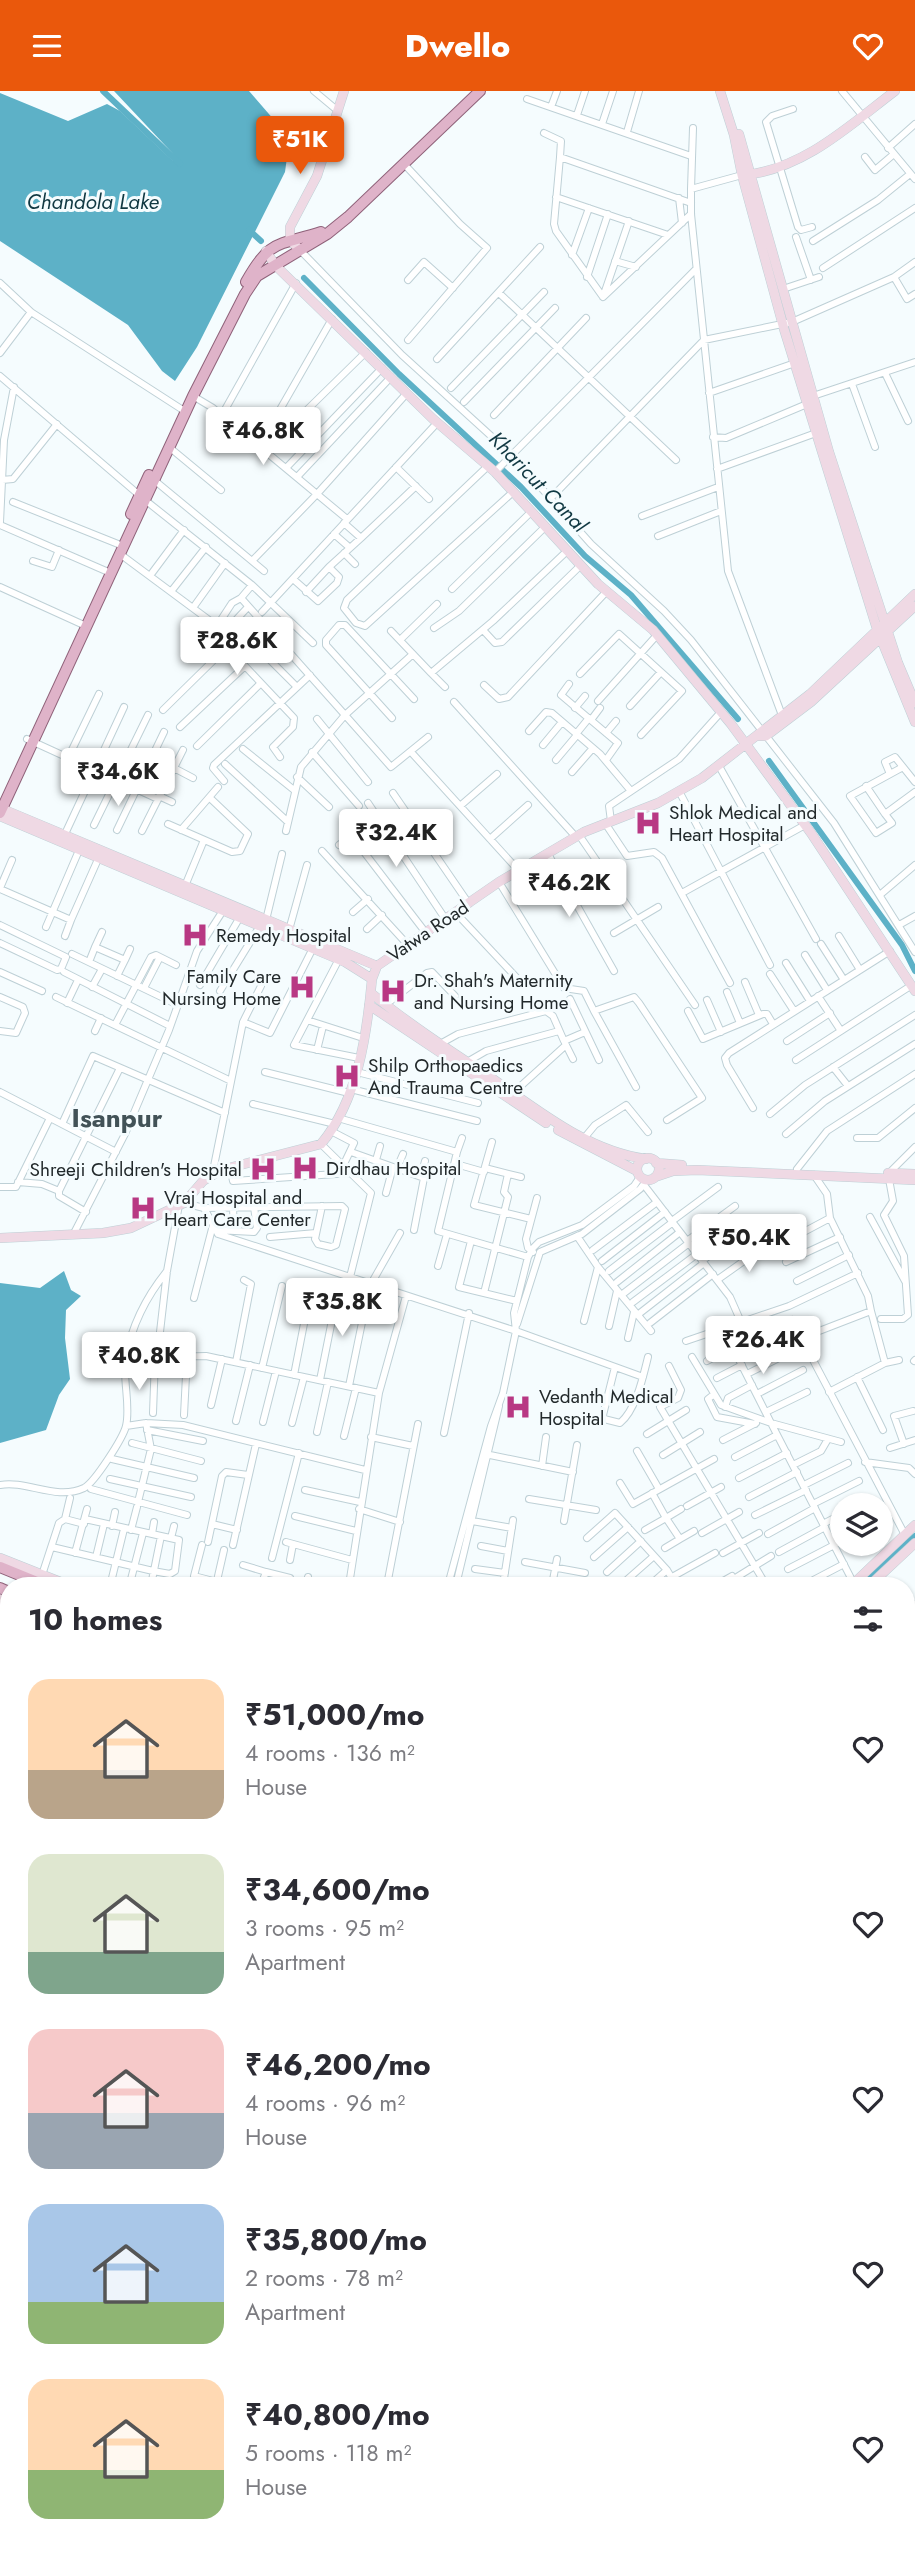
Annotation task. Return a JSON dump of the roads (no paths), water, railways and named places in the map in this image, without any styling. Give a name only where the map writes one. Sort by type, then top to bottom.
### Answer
[{"type":"main road","points":[[142,497],[154,480],[183,411],[257,276],[327,234],[405,166],[474,91]]},
{"type":"main road","points":[[0,806],[142,497],[254,265],[266,251],[290,240],[325,231],[408,157],[474,91]]},
{"type":"main road","points":[[84,625],[106,571],[119,549]]},
{"type":"main road","points":[[0,1567],[36,1577]]},
{"type":"street","points":[[314,91],[338,111]]},
{"type":"street","points":[[344,91],[317,176],[290,227],[290,240],[402,355],[512,455],[591,544],[673,620],[834,823],[915,952]]},
{"type":"street","points":[[551,107],[557,91]]},
{"type":"street","points":[[577,115],[585,91]]},
{"type":"street","points":[[602,124],[613,91]]},
{"type":"street","points":[[627,132],[639,91]]},
{"type":"street","points":[[722,91],[783,289],[795,363],[810,400],[816,433],[878,633],[908,687],[915,722]]},
{"type":"street","points":[[813,241],[913,176],[842,91]]},
{"type":"street","points":[[691,189],[780,166],[815,151],[895,91]]},
{"type":"street","points":[[527,99],[691,156]]},
{"type":"street","points":[[793,109],[772,116],[766,122],[798,227],[812,227]]},
{"type":"street","points":[[888,148],[915,124]]},
{"type":"street","points":[[693,128],[691,214],[728,571],[784,719]]},
{"type":"street","points":[[544,133],[561,141],[554,224],[572,255],[603,297]]},
{"type":"street","points":[[865,157],[875,170],[894,154]]},
{"type":"street","points":[[561,157],[691,202]]},
{"type":"street","points":[[405,166],[460,224],[487,248],[408,339]]},
{"type":"street","points":[[747,175],[810,400],[915,703]]},
{"type":"street","points":[[556,197],[668,235]]},
{"type":"street","points":[[679,198],[682,223]]},
{"type":"street","points":[[572,255],[589,208]]},
{"type":"street","points":[[823,268],[915,208]]},
{"type":"street","points":[[587,277],[608,214]]},
{"type":"street","points":[[603,297],[691,214]]},
{"type":"street","points":[[603,297],[629,221]]},
{"type":"street","points":[[796,237],[811,280]]},
{"type":"street","points":[[437,359],[540,247]]},
{"type":"street","points":[[266,251],[275,265],[407,393],[491,469],[580,566],[657,635],[721,712],[805,825],[890,951],[913,988],[796,1060]]},
{"type":"street","points":[[615,261],[636,267]]},
{"type":"street","points":[[408,280],[424,262],[453,288]]},
{"type":"street","points":[[550,499],[704,340],[787,323],[894,277],[915,263]]},
{"type":"street","points":[[513,492],[365,625],[356,623],[344,608],[347,600],[491,469],[512,455],[696,269]]},
{"type":"street","points":[[783,289],[818,277]]},
{"type":"street","points":[[894,277],[907,299],[915,293]]},
{"type":"street","points":[[0,283],[31,312],[183,411]]},
{"type":"street","points":[[222,415],[296,283]]},
{"type":"street","points":[[451,388],[544,292]]},
{"type":"street","points":[[499,293],[677,460]]},
{"type":"street","points":[[464,402],[555,308]]},
{"type":"street","points":[[0,353],[31,312]]},
{"type":"street","points":[[494,415],[586,318]]},
{"type":"street","points":[[278,438],[270,427],[332,319]]},
{"type":"street","points":[[265,451],[366,352]]},
{"type":"street","points":[[713,437],[726,438],[810,400],[915,362]]},
{"type":"street","points":[[709,393],[795,363]]},
{"type":"street","points":[[286,468],[382,368]]},
{"type":"street","points":[[885,373],[908,421]]},
{"type":"street","points":[[0,376],[142,497],[252,585],[313,643]]},
{"type":"street","points":[[297,477],[391,377]]},
{"type":"street","points":[[852,384],[875,447]]},
{"type":"street","points":[[14,387],[4,440],[0,522],[106,571]]},
{"type":"street","points":[[251,561],[317,494],[407,393]]},
{"type":"street","points":[[193,396],[222,415],[297,477],[361,538]]},
{"type":"street","points":[[262,612],[437,422]]},
{"type":"street","points":[[2,480],[13,479],[57,424]]},
{"type":"street","points":[[716,468],[816,433]]},
{"type":"street","points":[[169,447],[221,490]]},
{"type":"street","points":[[396,467],[429,499]]},
{"type":"street","points":[[154,480],[264,571]]},
{"type":"street","points":[[306,592],[416,486]]},
{"type":"street","points":[[642,516],[718,487]]},
{"type":"street","points":[[13,502],[119,549],[217,626],[227,647],[295,723],[273,747],[280,757]]},
{"type":"street","points":[[658,535],[721,511]]},
{"type":"street","points":[[452,589],[531,512]]},
{"type":"street","points":[[434,628],[459,611],[545,527]]},
{"type":"street","points":[[152,573],[184,530]]},
{"type":"street","points":[[334,534],[355,564]]},
{"type":"street","points":[[173,589],[206,547]]},
{"type":"street","points":[[33,561],[52,567],[59,550]]},
{"type":"street","points":[[431,673],[483,630],[567,551]]},
{"type":"street","points":[[195,605],[225,563]]},
{"type":"street","points":[[483,630],[495,643],[502,642],[580,566]]},
{"type":"street","points":[[293,579],[306,592],[320,600],[337,583],[339,577],[330,567]]},
{"type":"street","points":[[217,626],[232,603],[252,585]]},
{"type":"street","points":[[0,587],[84,625]]},
{"type":"street","points":[[484,685],[499,699],[508,697],[607,591]]},
{"type":"street","name":"Vatwa Road","points":[[321,1143],[335,1124],[357,1072],[372,979],[377,967],[499,882],[578,836],[658,803],[719,766],[784,719],[878,633],[888,628],[908,609],[915,594]]},
{"type":"street","points":[[241,597],[386,764],[396,765],[428,737]]},
{"type":"street","points":[[400,640],[437,604]]},
{"type":"street","points":[[220,637],[248,607]]},
{"type":"street","points":[[233,623],[297,687]]},
{"type":"street","points":[[392,717],[325,643],[339,625],[345,625],[414,699]]},
{"type":"street","points":[[391,631],[445,687]]},
{"type":"street","points":[[580,674],[619,634],[682,691],[641,735]]},
{"type":"street","points":[[556,760],[657,635]]},
{"type":"street","points":[[163,710],[227,647]]},
{"type":"street","points":[[286,831],[301,767],[345,715],[413,654]]},
{"type":"street","points":[[180,727],[244,666]]},
{"type":"street","points":[[630,706],[661,672]]},
{"type":"street","points":[[224,781],[215,771],[214,765],[310,675]]},
{"type":"street","points":[[197,746],[261,683]]},
{"type":"street","points":[[569,684],[561,695],[618,743],[606,760]]},
{"type":"street","points":[[68,758],[99,694]]},
{"type":"street","points":[[575,708],[585,696]]},
{"type":"street","points":[[454,702],[578,836],[695,1005]]},
{"type":"street","points":[[65,834],[124,707]]},
{"type":"street","points":[[529,731],[546,712],[577,734],[606,760],[631,791]]},
{"type":"street","points":[[721,712],[679,759],[609,806],[608,822],[627,856],[658,853],[730,982]]},
{"type":"street","points":[[94,825],[148,715]]},
{"type":"street","points":[[317,719],[368,782]]},
{"type":"street","points":[[606,733],[616,721]]},
{"type":"street","points":[[543,745],[562,722]]},
{"type":"street","points":[[117,830],[164,732]]},
{"type":"street","points":[[30,740],[172,803]]},
{"type":"street","points":[[572,772],[593,748]]},
{"type":"street","points":[[243,749],[294,790]]},
{"type":"street","points":[[142,831],[183,750]]},
{"type":"street","points":[[312,752],[359,806]]},
{"type":"street","points":[[411,752],[519,871]]},
{"type":"street","points":[[890,774],[886,760],[895,757],[915,782]]},
{"type":"street","points":[[225,764],[288,822]]},
{"type":"street","points":[[719,766],[819,942],[844,980]]},
{"type":"street","points":[[866,786],[892,823],[876,833],[850,796],[866,786],[903,767]]},
{"type":"street","points":[[174,768],[193,778]]},
{"type":"street","points":[[460,806],[497,774]]},
{"type":"street","points":[[298,777],[329,807]]},
{"type":"street","points":[[181,830],[218,787]]},
{"type":"street","points":[[679,791],[770,965]]},
{"type":"street","points":[[885,814],[915,792]]},
{"type":"street","points":[[393,793],[468,904]]},
{"type":"street","points":[[168,824],[237,853],[248,837],[245,829],[209,798]]},
{"type":"street","points":[[368,803],[446,920]]},
{"type":"street","points":[[490,839],[528,805]]},
{"type":"street","points":[[0,806],[185,886],[240,917],[289,930],[377,967]]},
{"type":"street","points":[[0,806],[99,857],[263,923],[339,959],[372,979]]},
{"type":"street","points":[[339,845],[377,816]]},
{"type":"street","points":[[682,893],[805,825]]},
{"type":"street","points":[[351,835],[426,933]]},
{"type":"street","points":[[185,886],[204,840]]},
{"type":"street","points":[[46,927],[80,848]]},
{"type":"street","points":[[322,851],[407,944]]},
{"type":"street","points":[[220,991],[263,923],[282,854]]},
{"type":"street","points":[[548,854],[614,971]]},
{"type":"street","points":[[65,936],[99,857]]},
{"type":"street","points":[[12,860],[0,888],[71,920]]},
{"type":"street","points":[[289,930],[307,865]]},
{"type":"street","points":[[881,894],[915,866]]},
{"type":"street","points":[[499,882],[564,988],[584,991],[636,1087]]},
{"type":"street","points":[[353,912],[368,899]]},
{"type":"street","points":[[74,1233],[116,1152],[149,1078],[197,951],[225,907]]},
{"type":"street","points":[[614,933],[658,907]]},
{"type":"street","points":[[456,913],[516,977]]},
{"type":"street","points":[[367,929],[382,915]]},
{"type":"street","points":[[899,925],[915,916]]},
{"type":"street","points":[[200,985],[240,917]]},
{"type":"street","points":[[0,925],[66,957],[61,969],[57,971],[0,943]]},
{"type":"street","points":[[89,963],[102,932]]},
{"type":"street","points":[[839,936],[860,970]]},
{"type":"street","points":[[96,947],[125,960]]},
{"type":"street","points":[[243,1022],[270,1033],[313,948]]},
{"type":"street","points":[[117,976],[130,949]]},
{"type":"street","points":[[753,1108],[725,1058],[810,1000],[890,951]]},
{"type":"street","points":[[72,954],[178,1005]]},
{"type":"street","points":[[804,955],[827,990]]},
{"type":"street","points":[[115,1025],[151,957],[160,957],[176,965]]},
{"type":"street","points":[[144,988],[160,957]]},
{"type":"street","points":[[339,959],[294,1045],[359,1058]]},
{"type":"street","points":[[786,963],[810,1000]]},
{"type":"street","points":[[92,987],[102,969]]},
{"type":"street","points":[[0,972],[42,991]]},
{"type":"street","points":[[64,972],[170,1026]]},
{"type":"street","points":[[385,1005],[432,972],[455,996]]},
{"type":"street","points":[[770,974],[794,1011]]},
{"type":"street","points":[[67,1003],[78,980]]},
{"type":"street","points":[[745,982],[759,1016]]},
{"type":"street","points":[[212,1176],[243,1022],[261,986]]},
{"type":"street","points":[[727,992],[740,1023]]},
{"type":"street","points":[[371,993],[513,1093],[607,1150],[656,1163],[797,1169],[915,1180]]},
{"type":"street","points":[[818,996],[841,1031]]},
{"type":"street","points":[[0,997],[24,1010],[14,1042]]},
{"type":"street","points":[[56,997],[231,1081]]},
{"type":"street","points":[[594,1011],[634,997],[701,1094],[698,1101],[667,1120]]},
{"type":"street","points":[[570,999],[599,1060]]},
{"type":"street","points":[[707,1000],[721,1032]]},
{"type":"street","points":[[369,1005],[558,1130],[645,1178]]},
{"type":"street","points":[[440,1044],[458,1034],[546,1011],[553,1016],[573,1059]]},
{"type":"street","points":[[688,1011],[702,1039],[767,1014],[773,1024]]},
{"type":"street","points":[[787,1041],[830,1013]]},
{"type":"street","points":[[769,1114],[805,1085],[915,1015]]},
{"type":"street","points":[[95,1031],[101,1019]]},
{"type":"street","points":[[307,1020],[363,1038]]},
{"type":"street","points":[[317,1049],[324,1025]]},
{"type":"street","points":[[0,1031],[16,1033]]},
{"type":"street","points":[[467,1062],[486,1051],[559,1031]]},
{"type":"street","points":[[513,1093],[565,1043],[585,1032]]},
{"type":"street","points":[[786,1134],[848,1086],[915,1044]]},
{"type":"street","points":[[62,1124],[93,1056],[225,1113]]},
{"type":"street","points":[[86,1212],[59,1196],[59,1191],[120,1067]]},
{"type":"street","points":[[833,1067],[848,1086]]},
{"type":"street","points":[[265,1072],[477,1121]]},
{"type":"street","points":[[357,1072],[478,1104]]},
{"type":"street","points":[[797,1169],[827,1131],[915,1074]]},
{"type":"street","points":[[420,1107],[423,1090]]},
{"type":"street","points":[[0,1092],[116,1152]]},
{"type":"street","points":[[253,1104],[457,1152]]},
{"type":"street","points":[[585,1137],[595,1125],[626,1105],[648,1132]]},
{"type":"street","points":[[857,1138],[878,1138],[915,1108]]},
{"type":"street","points":[[0,1187],[16,1187],[51,1118]]},
{"type":"street","points":[[335,1124],[354,1143],[343,1166]]},
{"type":"street","points":[[462,1138],[438,1231],[532,1254],[577,1236],[645,1178],[673,1171],[889,1176],[915,1174]]},
{"type":"street","points":[[492,1142],[474,1205],[531,1219]]},
{"type":"street","points":[[0,1238],[103,1233],[131,1227],[182,1204],[212,1176],[230,1167],[321,1143],[371,1193],[350,1277]]},
{"type":"street","points":[[376,1160],[380,1146]]},
{"type":"street","points":[[889,1176],[915,1147]]},
{"type":"street","points":[[351,1152],[424,1178],[414,1230]]},
{"type":"street","points":[[386,1193],[395,1167],[403,1154]]},
{"type":"street","points":[[646,1159],[640,1162],[657,1202],[715,1277],[741,1322]]},
{"type":"street","points":[[421,1176],[425,1161]]},
{"type":"street","points":[[458,1577],[489,1455],[516,1328],[517,1301],[532,1254],[539,1242],[582,1225],[658,1170],[656,1163]]},
{"type":"street","points":[[456,1164],[521,1177]]},
{"type":"street","points":[[230,1167],[233,1181],[351,1173]]},
{"type":"street","points":[[484,1293],[504,1212],[508,1174]]},
{"type":"street","points":[[814,1175],[830,1203],[831,1218],[858,1273],[872,1311],[885,1363]]},
{"type":"street","points":[[881,1319],[906,1317],[904,1256],[884,1215],[893,1201],[889,1176]]},
{"type":"street","points":[[18,1182],[42,1184],[59,1191]]},
{"type":"street","points":[[609,1272],[718,1187]]},
{"type":"street","points":[[516,1328],[522,1314],[532,1254],[526,1239],[537,1198]]},
{"type":"street","points":[[593,1250],[657,1202]]},
{"type":"street","points":[[182,1204],[204,1208],[233,1208],[254,1207],[321,1206],[342,1206],[345,1209],[336,1245],[318,1244],[316,1233],[321,1206]]},
{"type":"street","points":[[152,1413],[167,1271],[182,1204]]},
{"type":"street","points":[[609,1326],[621,1292],[735,1206]]},
{"type":"street","points":[[215,1228],[254,1232],[257,1229],[254,1207]]},
{"type":"street","points":[[204,1208],[218,1234],[267,1247],[406,1296],[516,1328],[643,1377]]},
{"type":"street","points":[[233,1208],[234,1231]]},
{"type":"street","points":[[584,1321],[600,1264],[665,1212]]},
{"type":"street","points":[[870,1217],[906,1282]]},
{"type":"street","points":[[782,1243],[831,1218]]},
{"type":"street","points":[[628,1338],[637,1312],[749,1225]]},
{"type":"street","points":[[194,1298],[215,1228]]},
{"type":"street","points":[[617,1282],[680,1232]]},
{"type":"street","points":[[270,1237],[316,1233]]},
{"type":"street","points":[[371,1284],[400,1233]]},
{"type":"street","points":[[438,1266],[447,1234]]},
{"type":"street","points":[[577,1236],[651,1327],[715,1277],[765,1246]]},
{"type":"street","points":[[786,1262],[840,1237]]},
{"type":"street","points":[[471,1241],[459,1287],[517,1301]]},
{"type":"street","points":[[633,1302],[697,1254]]},
{"type":"street","points":[[797,1281],[849,1255]]},
{"type":"street","points":[[0,1485],[9,1483],[53,1492],[85,1487],[100,1470],[126,1426],[125,1358],[142,1306],[167,1271]]},
{"type":"street","points":[[686,1341],[789,1306],[858,1273]]},
{"type":"street","points":[[236,1362],[251,1284],[244,1280]]},
{"type":"street","points":[[262,1368],[282,1286]]},
{"type":"street","points":[[320,1380],[338,1290]]},
{"type":"street","points":[[294,1375],[310,1293]]},
{"type":"street","points":[[350,1577],[379,1393],[406,1296]]},
{"type":"street","points":[[344,1436],[366,1303]]},
{"type":"street","points":[[801,1338],[872,1311]]},
{"type":"street","points":[[444,1433],[469,1313]]},
{"type":"street","points":[[792,1320],[905,1535]]},
{"type":"street","points":[[737,1355],[783,1332]]},
{"type":"street","points":[[707,1361],[731,1344],[830,1537]]},
{"type":"street","points":[[747,1374],[791,1352]]},
{"type":"street","points":[[184,1415],[187,1356]]},
{"type":"street","points":[[131,1358],[187,1356],[222,1359],[379,1393]]},
{"type":"street","points":[[615,1367],[603,1415],[612,1422],[623,1422],[643,1377],[648,1357]]},
{"type":"street","points":[[692,1357],[713,1395],[725,1407],[841,1443]]},
{"type":"street","points":[[211,1405],[222,1359]]},
{"type":"street","points":[[829,1392],[885,1363],[899,1360]]},
{"type":"street","points":[[236,1421],[250,1365]]},
{"type":"street","points":[[717,1378],[742,1365]]},
{"type":"street","points":[[669,1366],[681,1390],[678,1398],[660,1407],[761,1577]]},
{"type":"street","points":[[757,1394],[803,1370]]},
{"type":"street","points":[[263,1422],[276,1371]]},
{"type":"street","points":[[292,1423],[303,1377]]},
{"type":"street","points":[[857,1377],[883,1430]]},
{"type":"street","points":[[317,1432],[328,1382]]},
{"type":"street","points":[[725,1407],[728,1398],[752,1385]]},
{"type":"street","points":[[723,1440],[767,1418],[807,1392]]},
{"type":"street","points":[[713,1395],[708,1399],[717,1417],[755,1424]]},
{"type":"street","points":[[450,1577],[491,1426],[499,1406]]},
{"type":"street","points":[[647,1434],[686,1410]]},
{"type":"street","points":[[904,1444],[894,1416],[913,1411]]},
{"type":"street","points":[[389,1577],[418,1424]]},
{"type":"street","points":[[126,1426],[183,1425],[365,1470]]},
{"type":"street","points":[[147,1426],[203,1441]]},
{"type":"street","points":[[112,1577],[115,1562],[138,1504],[151,1448],[152,1439],[147,1426]]},
{"type":"street","points":[[663,1455],[700,1432]]},
{"type":"street","points":[[735,1457],[777,1435]]},
{"type":"street","points":[[371,1437],[413,1446]]},
{"type":"street","points":[[542,1466],[547,1437]]},
{"type":"street","points":[[793,1465],[821,1451],[828,1439]]},
{"type":"street","points":[[890,1448],[915,1440]]},
{"type":"street","points":[[132,1443],[201,1461]]},
{"type":"street","points":[[233,1545],[256,1444]]},
{"type":"street","points":[[564,1521],[578,1445]]},
{"type":"street","points":[[637,1451],[666,1518],[680,1539]]},
{"type":"street","points":[[272,1558],[299,1453]]},
{"type":"street","points":[[739,1478],[787,1453]]},
{"type":"street","points":[[489,1455],[573,1472]]},
{"type":"street","points":[[112,1459],[194,1478]]},
{"type":"street","points":[[620,1483],[633,1504],[714,1459]]},
{"type":"street","points":[[755,1515],[848,1462]]},
{"type":"street","points":[[865,1462],[909,1468],[915,1474]]},
{"type":"street","points":[[749,1497],[797,1472]]},
{"type":"street","points":[[196,1577],[223,1474],[248,1475]]},
{"type":"street","points":[[110,1479],[191,1497]]},
{"type":"street","points":[[768,1534],[859,1481]]},
{"type":"street","points":[[645,1530],[721,1487]]},
{"type":"street","points":[[91,1489],[138,1504],[187,1515]]},
{"type":"street","points":[[305,1490],[360,1505],[400,1522]]},
{"type":"street","points":[[65,1519],[70,1498]]},
{"type":"street","points":[[529,1499],[596,1510]]},
{"type":"street","points":[[75,1553],[87,1509]]},
{"type":"street","points":[[96,1557],[115,1512]]},
{"type":"street","points":[[702,1533],[739,1512]]},
{"type":"street","points":[[587,1538],[614,1513],[671,1577],[760,1533]]},
{"type":"street","points":[[295,1516],[356,1531]]},
{"type":"street","points":[[44,1577],[52,1547],[59,1523],[65,1519],[108,1525],[180,1542],[175,1571],[170,1574],[52,1547]]},
{"type":"street","points":[[504,1577],[513,1520]]},
{"type":"street","points":[[472,1521],[512,1528]]},
{"type":"street","points":[[779,1552],[830,1521]]},
{"type":"street","points":[[152,1534],[154,1522]]},
{"type":"street","points":[[212,1524],[237,1530]]},
{"type":"street","points":[[862,1577],[915,1525]]},
{"type":"street","points":[[172,1538],[174,1526]]},
{"type":"street","points":[[594,1557],[628,1527]]},
{"type":"street","points":[[665,1548],[694,1531]]},
{"type":"street","points":[[132,1577],[143,1533]]},
{"type":"street","points":[[152,1577],[161,1536]]},
{"type":"street","points":[[607,1572],[641,1541]]},
{"type":"street","points":[[290,1560],[290,1543],[352,1560]]},
{"type":"street","points":[[879,1577],[915,1543]]},
{"type":"street","points":[[481,1546],[508,1551]]},
{"type":"street","points":[[788,1569],[830,1547]]},
{"type":"street","points":[[218,1577],[224,1550]]},
{"type":"street","points":[[630,1577],[654,1556]]},
{"type":"street","points":[[734,1577],[771,1556]]},
{"type":"street","points":[[840,1556],[850,1577]]},
{"type":"street","points":[[0,1558],[26,1573]]},
{"type":"street","points":[[553,1577],[556,1559]]},
{"type":"street","points":[[525,1562],[585,1573]]},
{"type":"street","points":[[819,1577],[844,1564]]},
{"type":"street","points":[[243,1565],[286,1577]]},
{"type":"street","points":[[475,1569],[505,1573]]},
{"type":"street","points":[[659,1577],[667,1570]]},
{"type":"street","points":[[264,1577],[266,1572]]},
{"type":"water","name":"Chandola Lake","points":[[114,91],[249,91],[275,121],[291,128],[285,172],[197,347],[175,381],[162,371],[128,325],[0,241],[0,93],[68,121],[107,104],[120,111],[173,161],[177,158]]},
{"type":"water","points":[[64,1271],[71,1290],[81,1296],[66,1310],[65,1338],[70,1379],[59,1395],[46,1430],[0,1443],[0,1283],[40,1288]]},
{"type":"waterway","name":"Kharicut Canal","points":[[103,91],[180,164]]},
{"type":"waterway","name":"Kharicut Canal","points":[[249,230],[261,241]]},
{"type":"waterway","name":"Kharicut Canal","points":[[304,278],[399,374],[521,487],[585,556],[631,595],[738,719]]},
{"type":"waterway","name":"Kharicut Canal","points":[[769,761],[902,945],[915,971]]},
{"type":"waterway","points":[[871,1577],[915,1536]]},
{"type":"place","name":"Shlok Medical and Heart Hospital","points":[[648,823]]},
{"type":"place","name":"Remedy Hospital","points":[[195,935]]},
{"type":"place","name":"Family Care Nursing Home","points":[[302,987]]},
{"type":"place","name":"Dr. Shah's Maternity and Nursing Home","points":[[393,991]]},
{"type":"place","name":"Shilp Orthopaedics And Trauma Centre","points":[[347,1076]]},
{"type":"place","name":"Dirdhau Hospital","points":[[305,1168]]},
{"type":"place","name":"Shreeji Children's Hospital","points":[[263,1169]]},
{"type":"place","name":"Vraj Hospital and Heart Care Center","points":[[143,1208]]},
{"type":"place","name":"Vedanth Medical Hospital","points":[[518,1407]]},
{"type":"district","name":"Isanpur","points":[[117,1118]]}]
